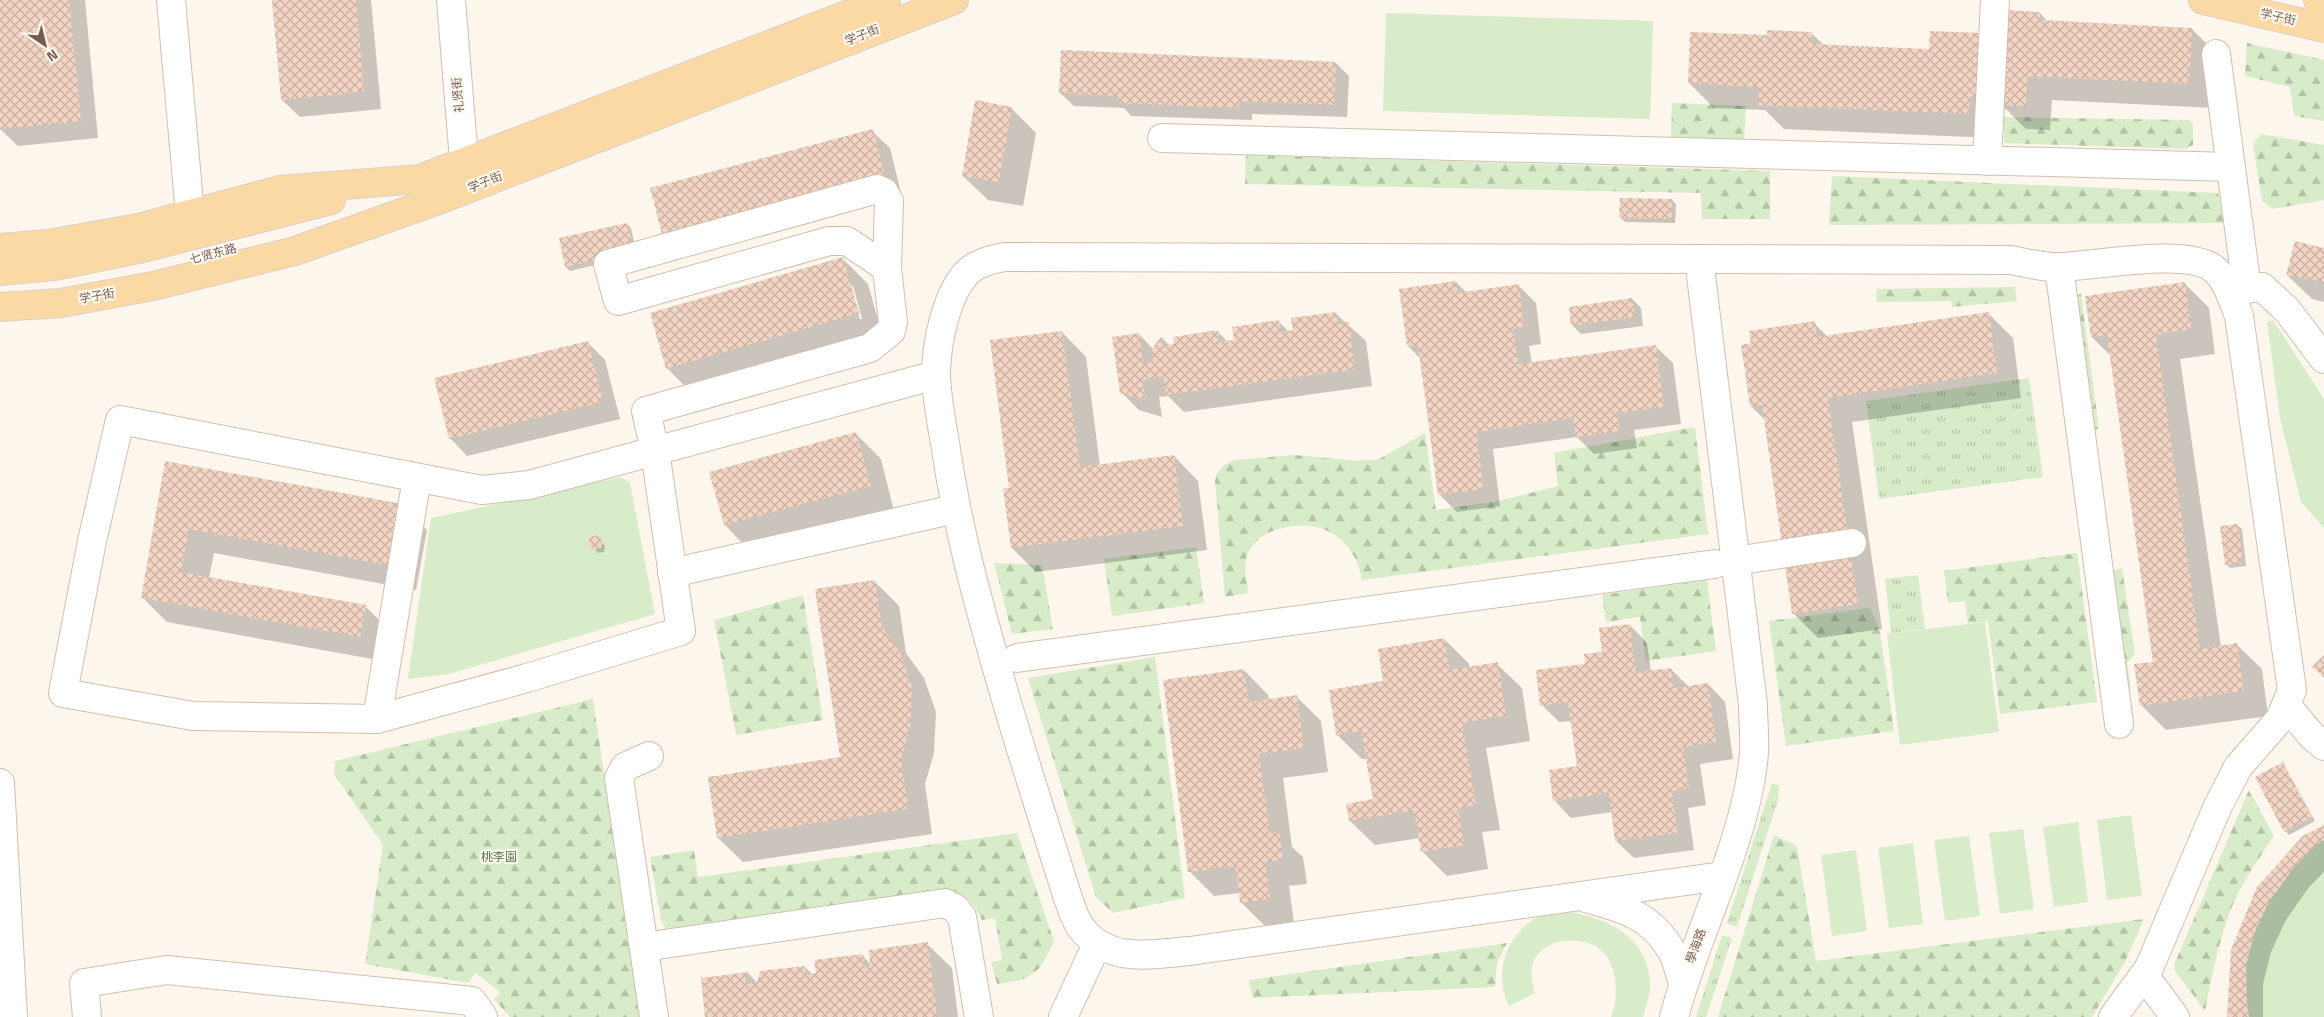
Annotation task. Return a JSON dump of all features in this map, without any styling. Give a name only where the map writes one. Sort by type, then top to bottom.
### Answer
[{"type":"main road","name":"学子街","points":[[465,176],[886,0]]},
{"type":"main road","name":"学子街","points":[[0,307],[61,303],[163,284],[296,251],[423,192],[954,0]]},
{"type":"main road","name":"学子街","points":[[2203,0],[2324,28]]},
{"type":"main road","points":[[2318,0],[2324,1]]},
{"type":"main road","name":"学子街","points":[[0,248],[66,241],[138,228],[280,190],[423,192]]},
{"type":"main road","name":"七贤东路","points":[[0,271],[54,266],[423,192]]},
{"type":"main road","name":"七贤东路","points":[[0,294],[58,290],[152,270],[292,234],[423,192]]},
{"type":"street","points":[[171,0],[190,214]]},
{"type":"street","name":"礼贤街","points":[[451,0],[465,176]]},
{"type":"street","points":[[1987,161],[1995,0]]},
{"type":"street","points":[[2113,1017],[2149,968],[2217,808],[2234,776],[2250,753],[2280,719],[2292,690],[2239,316],[2231,167],[2216,54]]},
{"type":"street","points":[[1162,138],[2231,167]]},
{"type":"street","points":[[886,268],[847,241],[829,241],[618,301],[608,264],[877,189],[884,192],[889,201],[886,268],[893,322],[890,331],[881,340],[870,348],[646,411],[655,451],[681,631],[527,678],[377,719],[193,716],[63,693],[92,541],[120,420],[482,490],[519,486],[655,451],[936,375]]},
{"type":"street","points":[[1722,876],[1190,951],[1126,955],[1096,944],[1081,928],[1068,898],[998,673],[955,509],[936,375],[941,331],[948,305],[960,282],[970,270],[982,263],[1005,257],[2011,260],[2059,267],[2175,258],[2199,260],[2215,270],[2238,290],[2262,287],[2288,310],[2324,360]]},
{"type":"street","name":"學海路","points":[[1674,1017],[1683,983],[1743,814],[1754,762],[1753,705],[1699,259]]},
{"type":"street","points":[[2059,267],[2119,724]]},
{"type":"street","points":[[377,719],[417,478]]},
{"type":"street","points":[[672,573],[955,509]]},
{"type":"street","points":[[1748,559],[1852,543]]},
{"type":"street","points":[[1017,658],[1715,564]]},
{"type":"street","points":[[2286,705],[2312,736],[2324,746]]},
{"type":"street","points":[[649,756],[625,767],[618,778],[654,1017]]},
{"type":"street","points":[[0,783],[13,1017]]},
{"type":"street","points":[[1578,896],[1636,914],[1656,930],[1671,950],[1683,983]]},
{"type":"street","points":[[644,947],[944,903],[956,909],[962,917],[979,1017]]},
{"type":"street","points":[[1063,1017],[1096,944]]},
{"type":"street","points":[[87,1017],[84,983],[167,970],[472,1001],[483,1017]]},
{"type":"street","points":[[2144,975],[2175,1017]]},
{"type":"green space","points":[[1386,13],[1653,21],[1650,119],[1383,111]]},
{"type":"green space","points":[[2247,43],[2324,60],[2324,121],[2294,116],[2290,87],[2245,76]]},
{"type":"green space","points":[[1672,103],[1746,106],[1744,143],[1671,140]]},
{"type":"green space","points":[[2004,117],[2188,120],[2193,124],[2193,145],[2186,149],[2004,143]]},
{"type":"green space","points":[[2261,134],[2324,145],[2324,200],[2273,209],[2262,201],[2253,144]]},
{"type":"green space","points":[[1246,155],[1770,171],[1770,219],[1702,219],[1701,193],[1245,184]]},
{"type":"green space","points":[[1832,176],[2218,193],[2225,223],[1829,225]]},
{"type":"green space","points":[[2015,287],[2017,301],[1952,307],[1951,301],[1877,302],[1876,289]]},
{"type":"green space","points":[[2081,294],[2099,429],[2086,431],[2068,296]]},
{"type":"green space","points":[[2273,320],[2324,399],[2324,528],[2301,502],[2280,418],[2267,322]]},
{"type":"green space","points":[[2029,378],[2043,477],[1879,499],[1866,401]]},
{"type":"green space","points":[[1695,427],[1708,534],[1362,580],[1352,552],[1333,534],[1308,526],[1294,526],[1270,532],[1255,543],[1249,551],[1246,561],[1245,572],[1249,593],[1225,597],[1215,481],[1217,473],[1224,465],[1235,460],[1295,455],[1359,461],[1379,459],[1425,433],[1436,510],[1498,501],[1558,486],[1554,453]]},
{"type":"green space","points":[[621,477],[630,483],[655,614],[449,674],[408,679],[431,518]]},
{"type":"green space","points":[[1196,547],[1204,603],[1112,616],[1104,559]]},
{"type":"green space","points":[[2077,553],[2097,702],[2000,714],[1988,621],[1968,624],[1965,601],[1948,603],[1944,571]]},
{"type":"green space","points":[[994,563],[1042,565],[1053,629],[1012,634]]},
{"type":"green space","points":[[2122,568],[2135,654],[2127,663],[2131,689],[2118,689],[2103,574]]},
{"type":"green space","points":[[1918,575],[1925,629],[1891,633],[1885,579]]},
{"type":"green space","points":[[1707,580],[1716,651],[1646,661],[1640,617],[1606,622],[1602,595]]},
{"type":"green space","points":[[803,595],[823,720],[736,735],[714,620]]},
{"type":"green space","points":[[1870,608],[1880,631],[1894,731],[1786,746],[1769,621]]},
{"type":"green space","points":[[1985,622],[1999,732],[1900,745],[1887,634]]},
{"type":"green space","points":[[1155,657],[1185,898],[1113,913],[1096,897],[1028,678]]},
{"type":"green space","name":"桃李園","points":[[593,699],[640,1017],[510,1017],[494,999],[500,992],[476,973],[468,983],[365,964],[383,845],[334,774],[335,761]]},
{"type":"green space","points":[[1772,783],[1779,786],[1778,800],[1737,927],[1727,923]]},
{"type":"green space","points":[[2249,790],[2274,836],[2247,876],[2231,909],[2217,954],[2205,1011],[2175,971],[2174,965]]},
{"type":"green space","points":[[2131,815],[2142,896],[2107,900],[2097,820]]},
{"type":"green space","points":[[2078,822],[2088,902],[2054,907],[2043,827]]},
{"type":"green space","points":[[2324,825],[2324,1017],[2228,1017],[2231,950],[2257,887],[2303,836]]},
{"type":"green space","points":[[2023,829],[2034,909],[2000,914],[1989,833]]},
{"type":"green space","points":[[1017,833],[1054,941],[1045,960],[1034,973],[1009,983],[997,984],[991,962],[1002,960],[995,918],[982,920],[975,907],[958,893],[944,889],[674,930],[665,927],[661,920],[650,857],[694,850],[698,877]]},
{"type":"green space","points":[[1774,835],[1797,846],[1816,961],[2144,919],[2125,962],[2092,1017],[1718,1017]]},
{"type":"green space","points":[[1969,836],[1980,916],[1945,921],[1934,840]]},
{"type":"green space","points":[[1913,843],[1923,924],[1889,928],[1878,848]]},
{"type":"green space","points":[[1856,850],[1867,931],[1832,936],[1821,855]]},
{"type":"green space","points":[[1558,911],[1589,916],[1604,921],[1629,937],[1639,949],[1646,962],[1650,979],[1649,993],[1643,1017],[1611,1017],[1616,998],[1616,987],[1615,977],[1608,958],[1593,945],[1576,941],[1559,942],[1543,949],[1537,955],[1531,971],[1535,993],[1509,1006],[1504,994],[1502,969],[1510,946],[1516,935],[1525,926],[1536,918]]},
{"type":"green space","points":[[1722,935],[1732,938],[1706,1017],[1696,1017]]},
{"type":"green space","points":[[1507,943],[1497,963],[1495,987],[1253,998],[1249,980]]},
{"type":"building","points":[[0,0],[69,0],[81,121],[0,129]]},
{"type":"building","points":[[272,0],[356,0],[364,92],[281,100]]},
{"type":"building","points":[[2006,10],[2040,12],[2040,20],[2192,28],[2189,84],[2027,76],[2026,106],[2000,105]]},
{"type":"building","points":[[1767,30],[1812,32],[1811,44],[1929,49],[1930,31],[1980,33],[1977,97],[1970,97],[1969,114],[1758,105],[1759,87],[1688,83],[1690,32],[1767,35]]},
{"type":"building","points":[[1061,50],[1336,62],[1334,105],[1239,101],[1239,108],[1117,103],[1117,96],[1059,93]]},
{"type":"building","points":[[975,100],[1012,107],[999,182],[962,176]]},
{"type":"building","points":[[873,129],[886,180],[663,238],[650,188]]},
{"type":"building","points":[[1620,198],[1672,199],[1672,219],[1619,218]]},
{"type":"building","points":[[627,223],[634,251],[565,267],[559,238]]},
{"type":"building","points":[[2295,241],[2324,248],[2324,282],[2286,275]]},
{"type":"building","points":[[843,257],[859,313],[666,369],[650,313]]},
{"type":"building","points":[[1456,281],[1458,293],[1519,284],[1524,327],[1513,329],[1518,364],[1656,345],[1664,407],[1617,413],[1620,431],[1576,437],[1573,418],[1476,432],[1484,489],[1438,495],[1418,345],[1407,346],[1399,289]]},
{"type":"building","points":[[2185,282],[2191,329],[2156,335],[2200,649],[2237,643],[2244,691],[2140,706],[2134,664],[2153,662],[2107,335],[2091,337],[2085,296]]},
{"type":"building","points":[[1632,298],[1635,317],[1571,326],[1569,307]]},
{"type":"building","points":[[1336,312],[1338,324],[1349,322],[1355,369],[1166,395],[1163,377],[1143,380],[1145,400],[1120,393],[1112,337],[1139,333],[1143,364],[1153,362],[1152,349],[1162,336],[1163,346],[1174,344],[1173,337],[1218,330],[1220,342],[1234,340],[1232,327],[1279,320],[1281,332],[1293,330],[1291,318]]},
{"type":"building","points":[[1989,312],[1997,373],[1828,398],[1858,604],[1792,614],[1762,405],[1750,406],[1741,345],[1751,343],[1749,331],[1815,321],[1817,337]]},
{"type":"building","points":[[1062,331],[1080,467],[1174,455],[1183,526],[1011,548],[1003,488],[1009,488],[990,340]]},
{"type":"building","points":[[588,341],[603,402],[449,439],[434,378]]},
{"type":"building","points":[[856,432],[871,486],[724,525],[709,472]]},
{"type":"building","points":[[165,461],[403,504],[392,566],[189,529],[181,572],[366,605],[360,637],[141,598]]},
{"type":"building","points":[[2238,524],[2243,563],[2225,565],[2220,526]]},
{"type":"building","points":[[597,535],[602,540],[601,548],[593,550],[588,545],[590,537]]},
{"type":"building","points":[[875,580],[882,627],[900,652],[912,687],[910,728],[901,759],[908,809],[717,838],[708,777],[840,757],[815,589]]},
{"type":"building","points":[[1630,624],[1636,672],[1671,668],[1674,688],[1708,683],[1716,742],[1683,747],[1689,788],[1672,791],[1677,833],[1615,841],[1609,793],[1553,801],[1549,770],[1577,766],[1568,702],[1540,706],[1536,670],[1585,664],[1584,654],[1602,652],[1599,628]]},
{"type":"building","points":[[1444,638],[1450,670],[1498,662],[1506,716],[1462,723],[1476,805],[1458,808],[1464,845],[1421,852],[1414,811],[1349,821],[1346,804],[1373,799],[1361,731],[1336,735],[1329,690],[1383,681],[1378,649]]},
{"type":"building","points":[[2324,655],[2324,678],[2312,667]]},
{"type":"building","points":[[1244,669],[1249,702],[1297,695],[1304,748],[1259,754],[1270,833],[1279,831],[1283,859],[1265,862],[1270,899],[1240,903],[1235,866],[1188,872],[1163,680]]},
{"type":"building","points":[[2283,762],[2312,817],[2284,832],[2255,777]]},
{"type":"building","points":[[2324,825],[2324,840],[2316,845],[2292,870],[2269,902],[2254,934],[2246,966],[2249,1017],[2227,1017],[2231,950],[2257,887],[2303,836]]},
{"type":"building","points":[[928,942],[937,1017],[705,1017],[701,978],[748,972],[745,984],[757,982],[760,971],[805,966],[806,975],[816,973],[814,960],[863,954],[864,967],[870,966],[869,950]]}]
